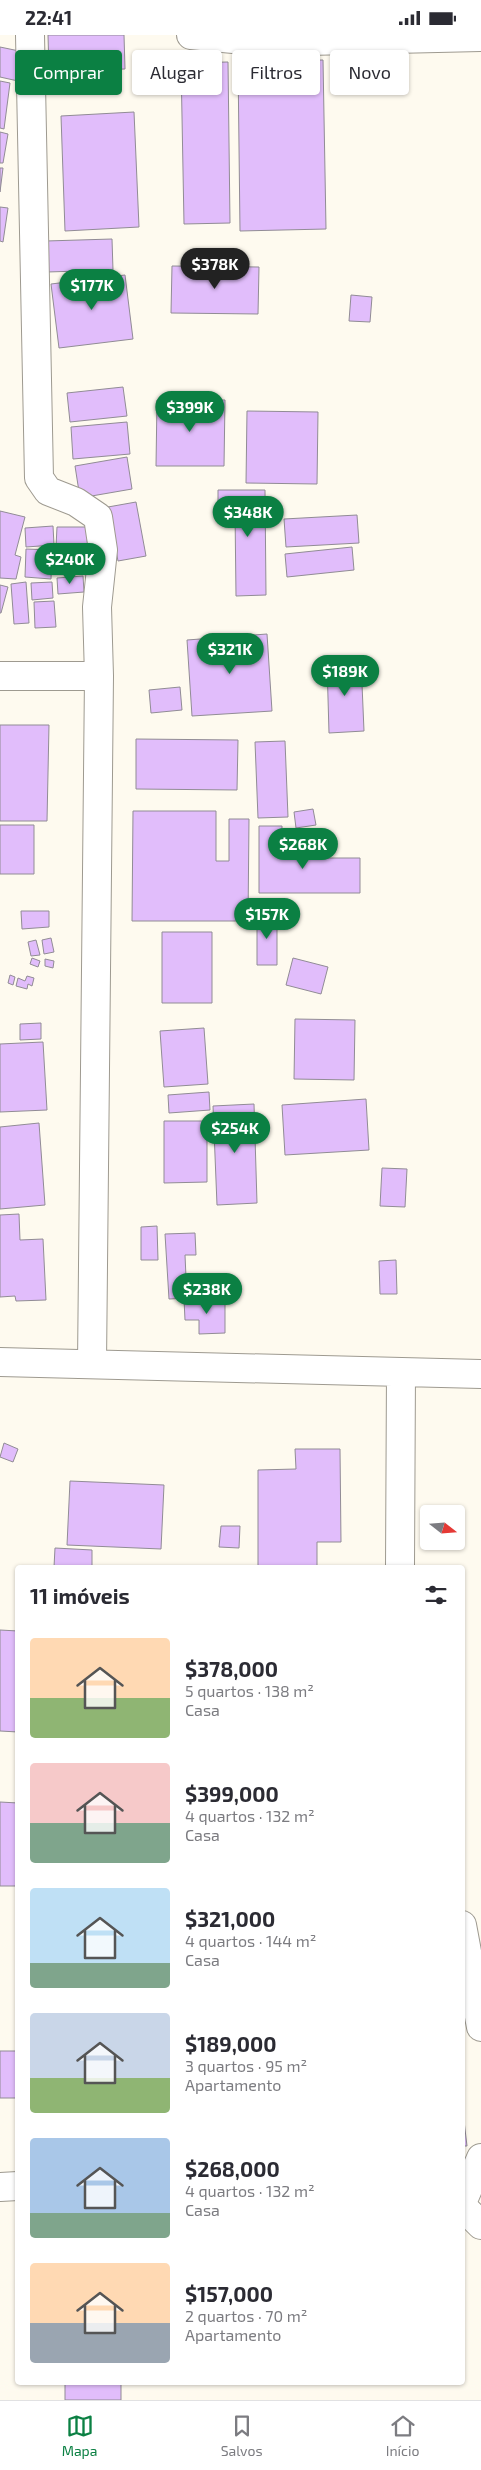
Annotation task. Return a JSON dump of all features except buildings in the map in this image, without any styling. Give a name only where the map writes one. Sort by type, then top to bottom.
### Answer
[{"type":"street","points":[[30,35],[39,478],[48,491],[76,502],[98,517],[103,550],[97,607],[99,676],[92,1364]]},
{"type":"street","points":[[191,35],[266,42],[481,37]]},
{"type":"street","points":[[0,676],[99,676]]},
{"type":"street","points":[[0,1362],[481,1374]]},
{"type":"street","points":[[400,1372],[400,1565]]},
{"type":"street","points":[[465,1941],[481,2027]]},
{"type":"street","points":[[465,2197],[481,2158]]},
{"type":"street","points":[[0,2187],[15,2186]]},
{"type":"street","points":[[465,2207],[481,2225]]}]
